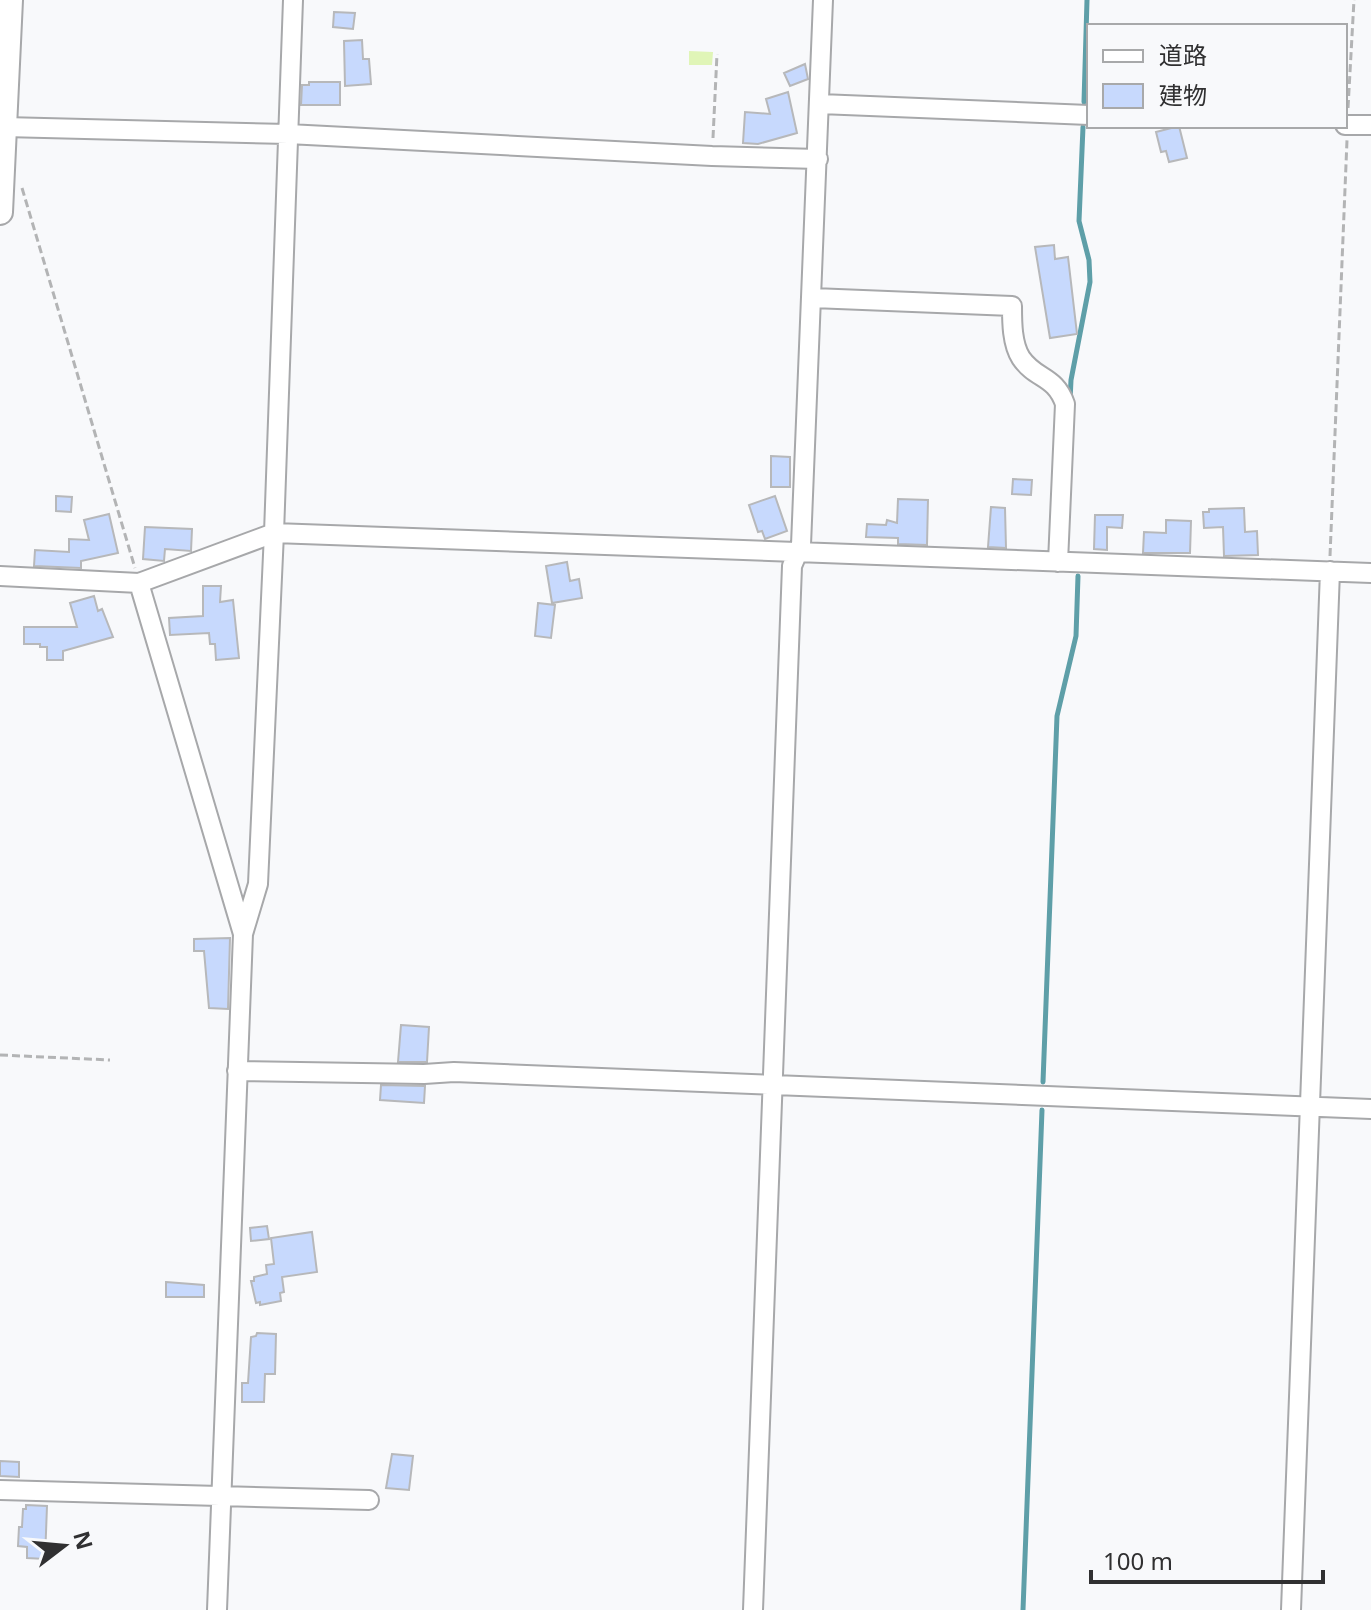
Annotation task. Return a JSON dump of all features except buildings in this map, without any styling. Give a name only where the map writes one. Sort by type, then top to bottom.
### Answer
[{"type":"street","points":[[0,212],[10,0]]},
{"type":"street","points":[[217,1610],[243,934],[258,884],[293,0]]},
{"type":"street","points":[[753,1610],[792,566],[801,545],[823,0]]},
{"type":"street","points":[[820,104],[1087,115]]},
{"type":"street","points":[[1347,125],[1371,125]]},
{"type":"street","points":[[4,127],[288,134],[818,159]]},
{"type":"street","points":[[813,298],[1012,306],[1020,357],[1035,372],[1053,382],[1065,404],[1058,562]]},
{"type":"street","points":[[0,576],[139,583],[274,533],[1371,573]]},
{"type":"street","points":[[1291,1610],[1330,571]]},
{"type":"street","points":[[139,583],[243,934]]},
{"type":"street","points":[[237,1071],[454,1072],[1371,1109]]},
{"type":"street","points":[[0,1490],[369,1500]]},
{"type":"path","points":[[1347,109],[1354,0]]},
{"type":"path","points":[[712,156],[717,54]]},
{"type":"path","points":[[1330,571],[1346,128]]},
{"type":"path","points":[[2,173],[14,175],[22,188],[139,583]]},
{"type":"path","points":[[0,1055],[110,1060]]},
{"type":"green space","points":[[689,51],[713,52],[712,65],[689,65]]},
{"type":"waterway","points":[[1084,102],[1087,0]]},
{"type":"waterway","points":[[1070,401],[1071,380],[1090,282],[1089,260],[1079,221],[1083,127]]},
{"type":"waterway","points":[[1043,1082],[1057,716],[1076,636],[1078,576]]},
{"type":"waterway","points":[[1023,1610],[1042,1110]]}]
